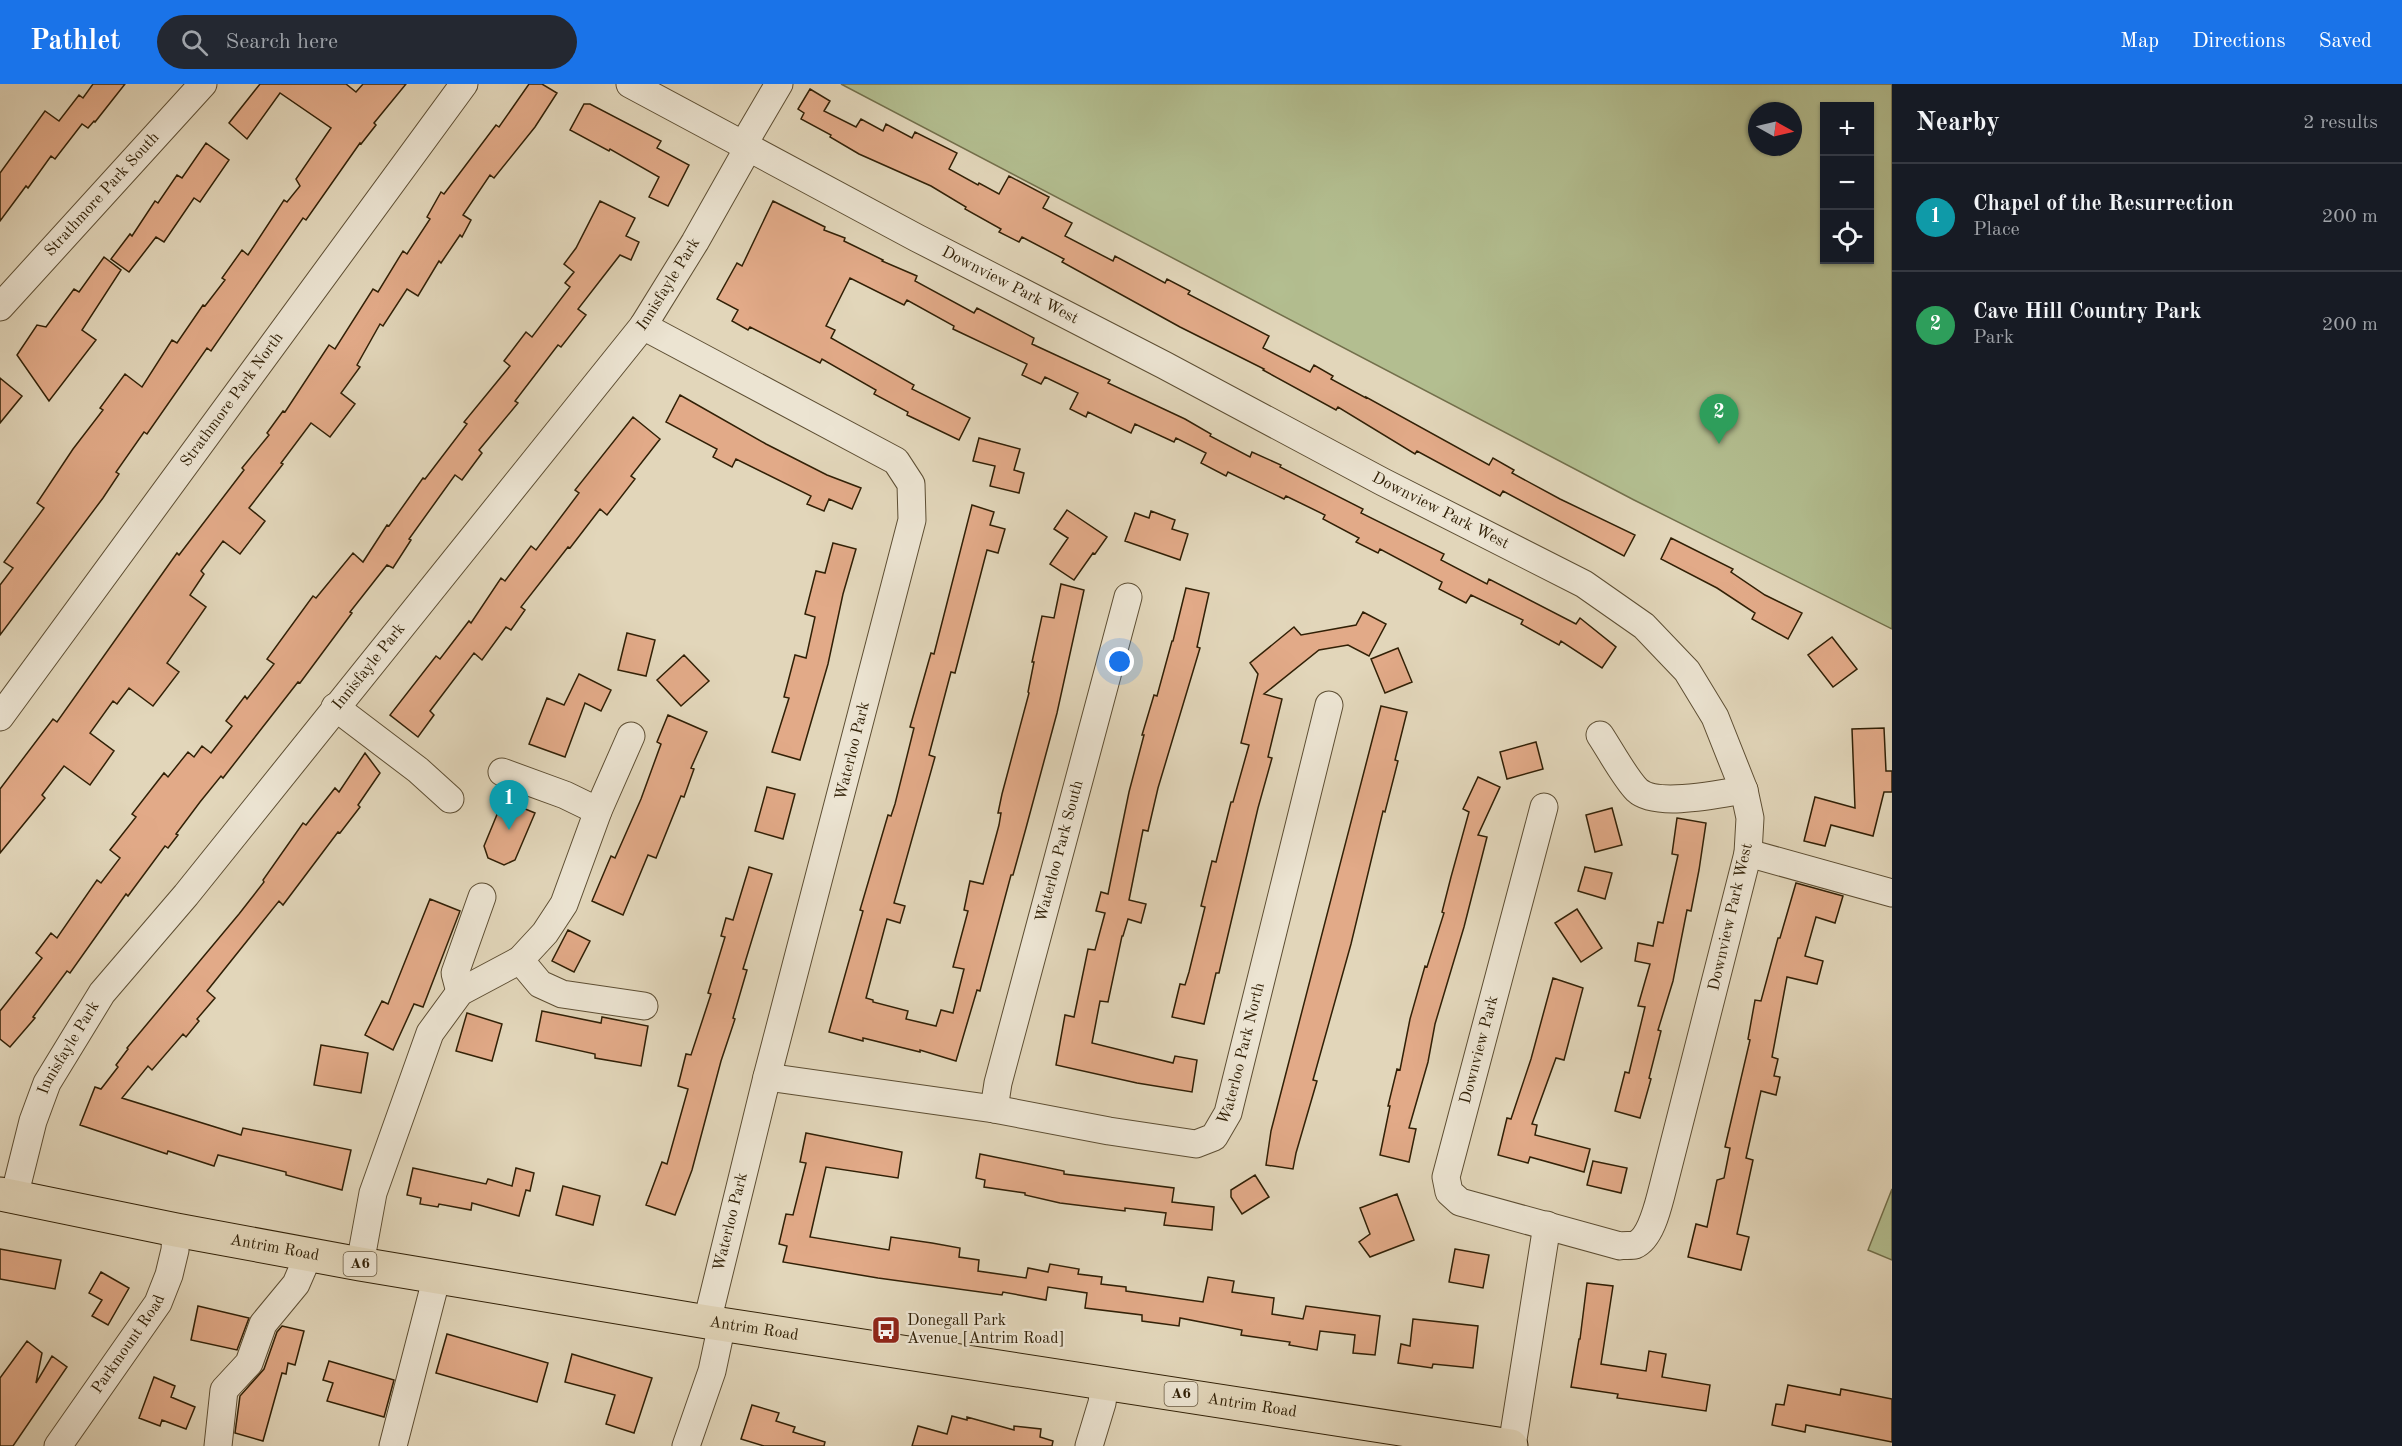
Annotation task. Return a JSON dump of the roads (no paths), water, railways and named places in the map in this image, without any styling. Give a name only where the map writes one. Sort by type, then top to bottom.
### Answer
[{"type":"main road","name":"Antrim Road","points":[[7,1196],[360,1264],[715,1323],[1105,1382],[1440,1441],[1512,1446]]},
{"type":"street","name":"Strathmore Park South","points":[[0,307],[203,84]]},
{"type":"street","name":"Strathmore Park North","points":[[0,717],[464,84]]},
{"type":"street","name":"Downview Park West","points":[[630,84],[917,238],[1164,365],[1383,482],[1584,584],[1644,626],[1687,671],[1714,717],[1744,790],[1750,818],[1748,853],[1653,1221],[1644,1237],[1635,1245],[1620,1246]]},
{"type":"street","name":"Innisfayle Park","points":[[7,1196],[47,1083],[102,993],[186,895],[643,326],[695,242],[743,157],[749,135],[779,84]]},
{"type":"street","name":"Waterloo Park","points":[[643,326],[896,461],[911,484],[912,520],[767,1077],[715,1323],[712,1371],[686,1446]]},
{"type":"street","name":"Waterloo Park South","points":[[994,1109],[998,1083],[1128,597]]},
{"type":"street","name":"Waterloo Park North","points":[[767,1077],[994,1109],[1109,1131],[1196,1144],[1214,1137],[1228,1113],[1329,705]]},
{"type":"street","points":[[335,707],[418,770],[450,799]]},
{"type":"street","points":[[1600,735],[1638,791],[1663,799],[1682,799],[1744,790]]},
{"type":"street","points":[[360,1264],[373,1193],[430,1033],[460,992],[519,960],[545,933],[564,904],[598,812],[631,736]]},
{"type":"street","points":[[502,772],[565,795],[598,812]]},
{"type":"street","name":"Downview Park","points":[[1544,807],[1446,1177],[1449,1192],[1460,1202],[1620,1246]]},
{"type":"street","points":[[1748,853],[1892,893]]},
{"type":"street","points":[[460,992],[455,973],[482,897]]},
{"type":"street","points":[[519,960],[540,984],[562,994],[614,989],[644,1006]]},
{"type":"street","points":[[1512,1446],[1547,1225]]},
{"type":"street","name":"Parkmount Road","points":[[58,1446],[158,1303],[169,1275],[175,1250],[176,1230]]},
{"type":"street","points":[[218,1446],[224,1390],[249,1363],[263,1324],[296,1284],[309,1254]]},
{"type":"street","points":[[393,1446],[437,1276]]},
{"type":"street","points":[[1089,1446],[1102,1403],[1105,1382]]},
{"type":"place","name":"Cave Hill Country Park","points":[[1719,444]]},
{"type":"place","name":"Chapel of the Resurrection","points":[[509,830]]},
{"type":"place","name":"Donegall Park Avenue [Antrim Road]","points":[[886,1330]]}]
